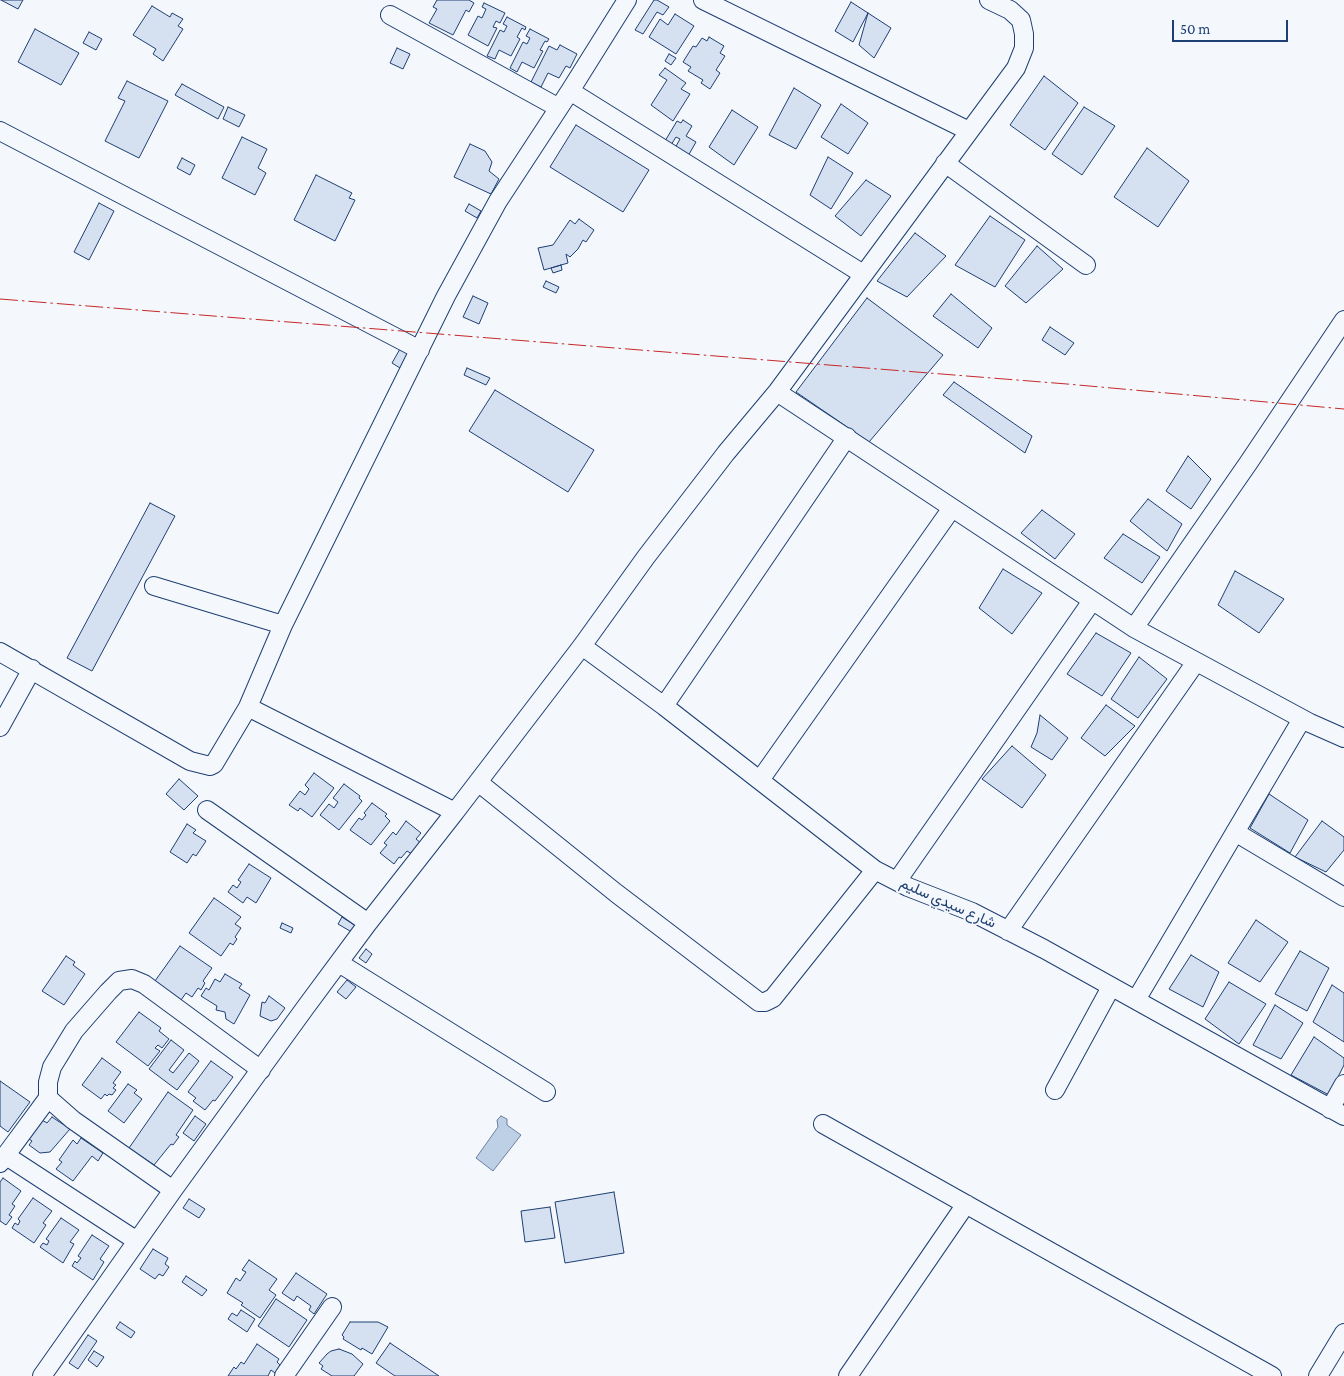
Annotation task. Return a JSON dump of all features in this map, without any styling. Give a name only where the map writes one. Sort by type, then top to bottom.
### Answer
[{"type":"street","points":[[0,652],[190,761],[210,766],[214,764],[248,707],[283,625],[446,296],[498,200],[627,0]]},
{"type":"street","points":[[703,0],[969,131]]},
{"type":"street","points":[[42,1376],[173,1190],[368,923],[582,646],[646,557],[726,453],[777,392],[1016,68],[1024,48],[1021,20],[1010,10],[989,0]]},
{"type":"street","points":[[390,15],[559,108]]},
{"type":"street","points":[[570,91],[863,274]]},
{"type":"street","points":[[0,131],[420,350]]},
{"type":"street","points":[[945,163],[1086,265]]},
{"type":"street","points":[[1134,628],[1249,462],[1344,320]]},
{"type":"street","points":[[777,392],[1134,628],[1302,719],[1344,738]]},
{"type":"street","points":[[664,706],[847,437]]},
{"type":"street","points":[[760,780],[952,508]]},
{"type":"street","points":[[154,586],[283,625]]},
{"type":"street","points":[[897,881],[1092,600]]},
{"type":"street","name":"شارع سيدي سليم","points":[[582,646],[664,706],[875,870],[938,900],[972,912],[1008,930],[1337,1112]]},
{"type":"street","points":[[1008,930],[1196,662]]},
{"type":"street","points":[[0,727],[32,669]]},
{"type":"street","points":[[248,707],[455,812]]},
{"type":"street","points":[[1136,1000],[1302,719]]},
{"type":"street","points":[[478,782],[616,893],[759,1002],[765,1002],[773,998],[875,870]]},
{"type":"street","points":[[207,810],[368,923]]},
{"type":"street","points":[[1235,832],[1344,897]]},
{"type":"street","points":[[339,963],[546,1092]]},
{"type":"street","points":[[137,1241],[3,1159],[48,1098],[48,1082],[52,1066],[74,1031],[119,981],[132,979],[144,984],[261,1070]]},
{"type":"street","points":[[1055,1090],[1111,987]]},
{"type":"street","points":[[1337,1112],[1344,1084]]},
{"type":"street","points":[[48,1098],[73,1120],[173,1190]]},
{"type":"street","points":[[824,1124],[1272,1376]]},
{"type":"street","points":[[848,1376],[966,1204]]},
{"type":"street","points":[[284,1376],[332,1307]]},
{"type":"street","points":[[1320,1375],[1344,1334]]},
{"type":"water","points":[[501,1116],[507,1119],[507,1125],[521,1135],[493,1171],[476,1158],[498,1127],[497,1120]]},
{"type":"building","points":[[1,0],[23,0],[18,9]]},
{"type":"building","points":[[437,0],[469,0],[474,3],[469,12],[466,10],[453,35],[429,23],[437,9],[433,7]]},
{"type":"building","points":[[654,0],[669,7],[663,15],[657,12],[643,34],[635,30]]},
{"type":"building","points":[[851,2],[868,13],[853,42],[835,31]]},
{"type":"building","points":[[484,3],[505,13],[500,23],[496,21],[493,27],[497,28],[488,46],[468,35],[478,16],[482,18],[486,9],[482,7]]},
{"type":"building","points":[[152,6],[170,17],[172,13],[183,19],[178,26],[183,29],[163,61],[153,54],[156,49],[133,35]]},
{"type":"building","points":[[868,13],[891,28],[874,58],[859,45]]},
{"type":"building","points":[[675,14],[694,26],[676,54],[649,37],[660,19],[668,25]]},
{"type":"building","points":[[507,17],[526,27],[525,30],[522,28],[517,37],[520,39],[511,56],[499,50],[495,59],[487,56],[500,30],[504,32],[507,26],[503,24]]},
{"type":"building","points":[[35,29],[79,53],[61,85],[18,62]]},
{"type":"building","points":[[530,29],[549,39],[547,42],[545,41],[540,50],[543,51],[534,68],[522,62],[517,72],[510,68],[523,42],[527,44],[530,38],[526,36]]},
{"type":"building","points":[[89,32],[102,39],[96,50],[83,43]]},
{"type":"building","points":[[709,37],[724,46],[720,53],[725,56],[716,70],[720,73],[710,89],[701,83],[703,80],[688,71],[691,67],[683,62],[693,46],[696,47],[702,38],[707,41]]},
{"type":"building","points":[[560,45],[577,54],[570,68],[566,66],[559,78],[548,73],[541,87],[531,82],[549,46],[557,50]]},
{"type":"building","points":[[397,48],[410,54],[403,69],[390,63]]},
{"type":"building","points":[[669,54],[676,58],[671,65],[665,61]]},
{"type":"building","points":[[665,68],[686,83],[681,89],[690,94],[673,121],[651,105],[667,80],[659,75]]},
{"type":"building","points":[[1044,76],[1078,103],[1045,150],[1010,125]]},
{"type":"building","points":[[127,81],[168,101],[139,158],[105,141],[125,101],[118,98]]},
{"type":"building","points":[[182,84],[224,107],[218,119],[175,95]]},
{"type":"building","points":[[794,88],[821,105],[796,149],[769,135]]},
{"type":"building","points":[[841,104],[868,123],[848,154],[821,137]]},
{"type":"building","points":[[228,107],[245,115],[239,127],[223,119]]},
{"type":"building","points":[[1084,107],[1115,126],[1082,175],[1052,154]]},
{"type":"building","points":[[732,110],[758,127],[734,165],[709,147]]},
{"type":"building","points":[[683,120],[692,126],[686,136],[696,142],[688,156],[675,148],[680,139],[676,137],[671,145],[665,141],[677,121],[681,123]]},
{"type":"building","points":[[576,125],[649,170],[623,212],[550,167]]},
{"type":"building","points":[[242,137],[267,149],[258,168],[266,173],[255,195],[222,178]]},
{"type":"building","points":[[470,144],[485,151],[492,162],[489,171],[499,179],[491,194],[454,177]]},
{"type":"building","points":[[1147,148],[1189,181],[1158,227],[1114,197]]},
{"type":"building","points":[[828,157],[853,173],[831,209],[810,195]]},
{"type":"building","points":[[182,158],[195,165],[190,175],[177,168]]},
{"type":"building","points":[[316,175],[352,193],[349,198],[355,200],[335,241],[294,220]]},
{"type":"building","points":[[866,180],[891,196],[861,236],[835,216]]},
{"type":"building","points":[[99,203],[114,211],[89,260],[74,252]]},
{"type":"building","points":[[469,204],[481,211],[477,218],[465,211]]},
{"type":"building","points":[[990,216],[1025,240],[995,287],[955,265]]},
{"type":"building","points":[[579,219],[594,230],[586,242],[583,240],[570,257],[566,254],[568,263],[544,270],[538,248],[553,245],[570,220],[575,224]]},
{"type":"building","points":[[915,233],[946,256],[907,297],[877,281]]},
{"type":"building","points":[[1037,246],[1063,269],[1026,303],[1005,286]]},
{"type":"building","points":[[561,265],[562,270],[553,273],[551,268]]},
{"type":"building","points":[[546,281],[559,287],[556,293],[543,287]]},
{"type":"building","points":[[951,294],[992,328],[978,348],[933,316]]},
{"type":"building","points":[[473,296],[488,303],[479,324],[463,317]]},
{"type":"building","points":[[867,298],[943,355],[869,442],[796,392]]},
{"type":"building","points":[[1050,327],[1074,343],[1065,355],[1042,340]]},
{"type":"building","points":[[400,349],[409,353],[400,368],[392,363]]},
{"type":"building","points":[[467,368],[490,378],[486,385],[464,375]]},
{"type":"building","points":[[954,382],[1032,436],[1025,453],[943,395]]},
{"type":"building","points":[[495,390],[594,450],[568,492],[469,431]]},
{"type":"building","points":[[1188,456],[1211,479],[1191,509],[1166,491]]},
{"type":"building","points":[[1148,499],[1182,524],[1167,551],[1130,521]]},
{"type":"building","points":[[150,503],[175,516],[92,671],[67,658]]},
{"type":"building","points":[[1042,510],[1075,534],[1055,559],[1021,533]]},
{"type":"building","points":[[1123,534],[1160,557],[1142,583],[1104,558]]},
{"type":"building","points":[[1003,569],[1042,593],[1012,634],[979,608]]},
{"type":"building","points":[[1235,571],[1284,599],[1259,633],[1218,605]]},
{"type":"building","points":[[1096,633],[1131,653],[1102,696],[1067,674]]},
{"type":"building","points":[[1139,657],[1167,679],[1138,718],[1111,699]]},
{"type":"building","points":[[1106,705],[1135,726],[1105,756],[1081,738]]},
{"type":"building","points":[[1040,715],[1068,738],[1052,760],[1031,747],[1037,733]]},
{"type":"building","points":[[1012,746],[1046,775],[1022,808],[982,779]]},
{"type":"building","points":[[314,773],[334,788],[312,817],[300,808],[298,811],[289,805],[300,791],[305,795],[309,789],[305,785]]},
{"type":"building","points":[[179,779],[198,796],[184,810],[166,794]]},
{"type":"building","points":[[344,784],[360,796],[359,798],[362,801],[339,830],[320,815],[329,804],[334,808],[338,802],[333,798]]},
{"type":"building","points":[[1269,794],[1308,820],[1290,853],[1250,828]]},
{"type":"building","points":[[372,803],[387,814],[385,816],[390,821],[371,845],[350,830],[359,818],[362,820],[366,815],[364,813]]},
{"type":"building","points":[[406,821],[421,833],[416,839],[421,843],[412,854],[407,851],[394,864],[380,853],[387,845],[384,843],[393,832],[396,835]]},
{"type":"building","points":[[1322,821],[1344,837],[1344,850],[1326,872],[1295,857]]},
{"type":"building","points":[[187,824],[196,830],[193,833],[206,841],[196,856],[193,854],[187,863],[170,852]]},
{"type":"building","points":[[249,864],[271,878],[256,903],[247,897],[243,903],[228,892],[233,885],[237,888],[241,882],[238,880]]},
{"type":"building","points":[[214,898],[241,917],[235,924],[241,928],[235,937],[237,939],[233,945],[230,943],[221,956],[189,933]]},
{"type":"building","points":[[342,917],[359,928],[355,934],[338,924]]},
{"type":"building","points":[[1256,920],[1288,942],[1260,982],[1228,963]]},
{"type":"building","points":[[282,923],[293,928],[291,933],[280,928]]},
{"type":"building","points":[[180,946],[212,968],[203,981],[205,983],[201,990],[198,988],[192,997],[186,993],[181,1000],[155,981]]},
{"type":"building","points":[[366,949],[372,954],[366,963],[359,958]]},
{"type":"building","points":[[1300,951],[1329,968],[1307,1011],[1275,994]]},
{"type":"building","points":[[1191,955],[1219,972],[1203,1007],[1169,989]]},
{"type":"building","points":[[66,956],[75,962],[73,965],[85,974],[64,1005],[42,991]]},
{"type":"building","points":[[225,974],[242,984],[239,988],[250,995],[234,1024],[226,1019],[225,1012],[216,1010],[217,1006],[201,996],[206,988],[209,990],[215,979],[220,982]]},
{"type":"building","points":[[347,980],[356,987],[346,999],[337,992]]},
{"type":"building","points":[[1229,982],[1266,1004],[1239,1044],[1205,1019]]},
{"type":"building","points":[[1332,985],[1344,993],[1344,1042],[1313,1022]]},
{"type":"building","points":[[269,996],[285,1008],[277,1019],[271,1021],[260,1016],[262,1002],[265,1003]]},
{"type":"building","points":[[1275,1005],[1303,1023],[1281,1059],[1253,1045]]},
{"type":"building","points":[[139,1012],[161,1028],[159,1031],[169,1039],[162,1048],[158,1045],[155,1048],[160,1051],[148,1066],[116,1042]]},
{"type":"building","points":[[1314,1037],[1344,1058],[1344,1065],[1329,1095],[1291,1075]]},
{"type":"building","points":[[171,1040],[184,1050],[169,1070],[173,1073],[189,1053],[199,1061],[177,1090],[149,1069]]},
{"type":"building","points":[[102,1058],[121,1072],[113,1083],[116,1085],[113,1088],[116,1090],[112,1095],[109,1094],[107,1096],[105,1094],[101,1099],[82,1085]]},
{"type":"building","points":[[211,1061],[233,1077],[215,1101],[213,1100],[205,1110],[193,1101],[196,1098],[188,1092]]},
{"type":"building","points":[[0,1081],[30,1102],[8,1132],[0,1126]]},
{"type":"building","points":[[128,1084],[137,1090],[134,1093],[142,1099],[124,1123],[108,1111]]},
{"type":"building","points":[[168,1092],[193,1110],[176,1135],[179,1137],[154,1165],[129,1148]]},
{"type":"building","points":[[195,1116],[206,1124],[194,1141],[183,1133]]},
{"type":"building","points":[[52,1117],[70,1129],[50,1152],[40,1153],[29,1145],[32,1141],[29,1139],[42,1120],[47,1123]]},
{"type":"building","points":[[81,1138],[103,1153],[98,1161],[92,1156],[73,1181],[56,1169],[62,1162],[59,1160],[73,1140],[77,1144]]},
{"type":"building","points":[[3,1178],[21,1191],[12,1204],[15,1206],[9,1215],[12,1217],[6,1225],[0,1221],[0,1182]]},
{"type":"building","points":[[614,1192],[624,1253],[565,1263],[555,1202]]},
{"type":"building","points":[[33,1198],[52,1211],[43,1223],[46,1225],[34,1243],[12,1228],[15,1223],[18,1225],[20,1221],[18,1219]]},
{"type":"building","points":[[189,1199],[205,1209],[199,1218],[183,1208]]},
{"type":"building","points":[[550,1207],[555,1238],[525,1242],[521,1211]]},
{"type":"building","points":[[61,1218],[79,1230],[70,1242],[74,1244],[63,1263],[40,1247],[43,1243],[47,1245],[49,1241],[46,1239]]},
{"type":"building","points":[[92,1235],[109,1246],[100,1259],[104,1262],[93,1280],[72,1266],[75,1261],[77,1263],[81,1258],[78,1256]]},
{"type":"building","points":[[153,1249],[168,1258],[165,1264],[169,1267],[163,1276],[159,1274],[155,1279],[140,1269]]},
{"type":"building","points":[[249,1260],[277,1279],[269,1290],[276,1295],[260,1318],[241,1305],[243,1303],[227,1293],[236,1278],[240,1281],[246,1272],[242,1270]]},
{"type":"building","points":[[296,1273],[327,1294],[314,1314],[309,1310],[311,1306],[297,1296],[294,1301],[282,1293]]},
{"type":"building","points":[[186,1276],[207,1290],[202,1296],[182,1282]]},
{"type":"building","points":[[276,1299],[307,1320],[289,1347],[258,1326]]},
{"type":"building","points":[[241,1310],[255,1319],[247,1332],[228,1319],[232,1313],[237,1316]]},
{"type":"building","points":[[120,1322],[135,1332],[131,1338],[116,1328]]},
{"type":"building","points":[[350,1322],[378,1322],[388,1327],[372,1354],[362,1348],[361,1350],[343,1339],[342,1335]]},
{"type":"building","points":[[88,1335],[97,1341],[78,1369],[69,1363]]},
{"type":"building","points":[[390,1343],[439,1376],[395,1376],[376,1363]]},
{"type":"building","points":[[257,1344],[279,1359],[277,1362],[280,1365],[275,1373],[271,1370],[268,1376],[228,1376],[234,1367],[236,1369],[241,1362],[244,1364]]},
{"type":"building","points":[[339,1349],[352,1354],[363,1364],[354,1376],[332,1376],[321,1369],[323,1366],[319,1363],[327,1354]]},
{"type":"building","points":[[94,1351],[104,1357],[97,1367],[88,1360]]},
{"type":"power","points":[[0,299],[1067,384],[1344,409]]}]
